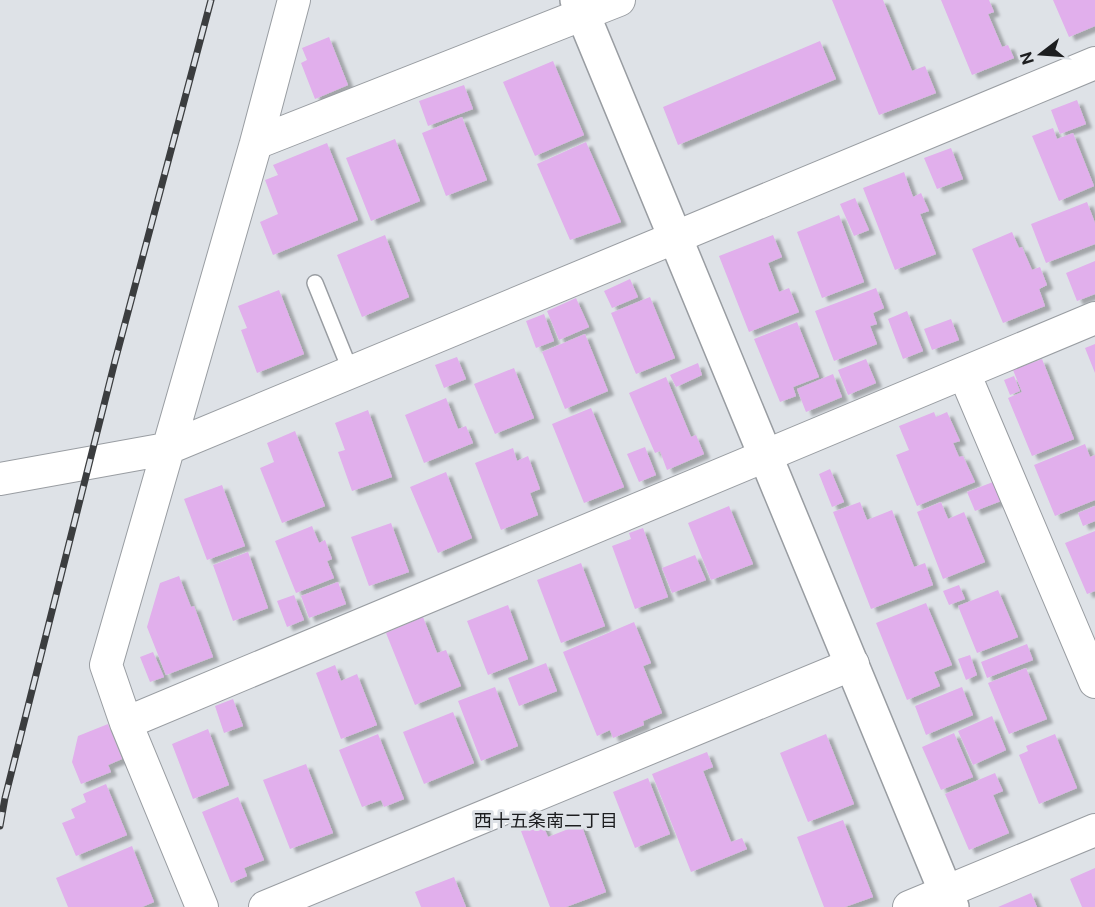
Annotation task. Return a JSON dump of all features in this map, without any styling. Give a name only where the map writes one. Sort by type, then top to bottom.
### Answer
[{"type":"street","points":[[202,907],[126,723],[106,665],[166,449],[256,143],[294,0]]},
{"type":"street","points":[[256,143],[580,8],[619,0]]},
{"type":"street","points":[[580,8],[949,899]]},
{"type":"street","points":[[0,479],[166,449],[1095,63]]},
{"type":"street","points":[[126,723],[1095,318]]},
{"type":"street","points":[[964,373],[1095,682]]},
{"type":"street","points":[[265,907],[853,664]]},
{"type":"street","points":[[909,907],[949,899],[1095,830]]},
{"type":"lane","points":[[315,283],[351,372]]},
{"type":"building","points":[[832,0],[883,0],[912,71],[925,66],[936,93],[879,115]]},
{"type":"building","points":[[941,0],[989,0],[994,12],[988,14],[1002,47],[1008,45],[1014,58],[972,75]]},
{"type":"building","points":[[1053,0],[1095,0],[1095,26],[1069,37]]},
{"type":"building","points":[[329,37],[348,85],[315,99],[301,63],[307,60],[302,48]]},
{"type":"building","points":[[820,41],[836,79],[678,145],[663,107]]},
{"type":"building","points":[[553,61],[584,135],[535,156],[503,82]]},
{"type":"building","points":[[464,85],[473,109],[428,126],[419,101]]},
{"type":"building","points":[[1077,100],[1086,124],[1060,134],[1051,110]]},
{"type":"building","points":[[462,117],[487,180],[446,196],[422,133]]},
{"type":"building","points":[[1053,128],[1057,139],[1073,133],[1094,186],[1059,201],[1032,136]]},
{"type":"building","points":[[395,139],[420,201],[371,221],[346,158]]},
{"type":"building","points":[[586,142],[621,222],[570,240],[537,164]]},
{"type":"building","points":[[327,143],[358,220],[273,255],[260,222],[278,214],[265,180],[278,175],[273,165]]},
{"type":"building","points":[[951,148],[963,179],[937,189],[924,158]]},
{"type":"building","points":[[904,172],[913,197],[921,193],[929,211],[920,214],[936,254],[895,270],[863,188]]},
{"type":"building","points":[[855,198],[869,230],[854,236],[840,204]]},
{"type":"building","points":[[1087,202],[1095,223],[1095,244],[1046,263],[1031,224]]},
{"type":"building","points":[[839,215],[864,282],[822,298],[797,232]]},
{"type":"building","points":[[1012,232],[1019,248],[1022,247],[1032,270],[1040,267],[1047,285],[1039,289],[1045,306],[1003,323],[972,249]]},
{"type":"building","points":[[385,235],[409,297],[362,317],[337,255]]},
{"type":"building","points":[[773,235],[782,257],[768,263],[779,292],[789,288],[799,312],[749,332],[719,256]]},
{"type":"building","points":[[1095,261],[1095,294],[1077,301],[1066,273]]},
{"type":"building","points":[[630,279],[638,297],[612,308],[604,291]]},
{"type":"building","points":[[876,288],[884,308],[873,313],[877,324],[870,326],[877,344],[834,361],[815,311]]},
{"type":"building","points":[[279,290],[304,354],[257,373],[241,330],[247,328],[238,306]]},
{"type":"building","points":[[650,297],[675,358],[636,374],[611,313]]},
{"type":"building","points":[[576,298],[589,327],[559,340],[547,311]]},
{"type":"building","points":[[907,311],[923,351],[903,359],[888,319]]},
{"type":"building","points":[[544,314],[554,341],[536,348],[526,321]]},
{"type":"building","points":[[951,319],[959,340],[932,350],[924,329]]},
{"type":"building","points":[[797,322],[819,377],[793,387],[796,396],[780,402],[754,339]]},
{"type":"building","points":[[585,334],[608,391],[565,409],[542,352]]},
{"type":"building","points":[[1095,344],[1095,373],[1085,348]]},
{"type":"building","points":[[457,357],[466,379],[444,388],[435,365]]},
{"type":"building","points":[[866,359],[876,383],[848,395],[838,370]]},
{"type":"building","points":[[1042,359],[1074,439],[1032,456],[1008,398],[1022,392],[1013,370]]},
{"type":"building","points":[[698,363],[702,375],[676,387],[670,375]]},
{"type":"building","points":[[514,368],[534,418],[495,434],[474,384]]},
{"type":"building","points":[[833,374],[842,397],[806,412],[797,389]]},
{"type":"building","points":[[1014,376],[1020,391],[1010,395],[1004,380]]},
{"type":"building","points":[[666,377],[691,437],[696,435],[704,454],[667,470],[660,451],[655,453],[629,393]]},
{"type":"building","points":[[446,398],[458,429],[466,426],[473,443],[424,463],[405,415]]},
{"type":"building","points":[[591,408],[624,487],[584,503],[552,424]]},
{"type":"building","points":[[368,410],[392,477],[352,491],[338,452],[345,450],[335,423]]},
{"type":"building","points":[[934,412],[936,417],[947,412],[960,441],[953,443],[959,457],[963,456],[975,482],[917,506],[896,455],[909,450],[899,426]]},
{"type":"building","points":[[295,431],[325,506],[282,523],[260,468],[274,462],[267,443]]},
{"type":"building","points":[[1085,444],[1090,457],[1095,455],[1095,500],[1055,516],[1034,465]]},
{"type":"building","points":[[645,447],[656,475],[639,482],[627,454]]},
{"type":"building","points":[[513,448],[517,461],[528,456],[540,489],[530,493],[538,515],[501,530],[475,463]]},
{"type":"building","points":[[830,469],[844,502],[832,507],[819,474]]},
{"type":"building","points":[[446,472],[472,538],[438,553],[410,487]]},
{"type":"building","points":[[993,482],[1001,501],[975,511],[967,492]]},
{"type":"building","points":[[222,485],[245,546],[207,560],[184,499]]},
{"type":"building","points":[[860,502],[867,520],[892,510],[914,567],[925,563],[933,585],[871,609],[833,512]]},
{"type":"building","points":[[941,502],[948,519],[964,512],[985,562],[943,579],[917,512]]},
{"type":"building","points":[[729,506],[753,564],[711,580],[688,523]]},
{"type":"building","points":[[1095,506],[1095,521],[1083,526],[1078,513]]},
{"type":"building","points":[[391,523],[409,572],[369,586],[351,537]]},
{"type":"building","points":[[312,526],[319,543],[325,540],[332,559],[327,561],[334,578],[296,593],[275,541]]},
{"type":"building","points":[[643,528],[668,597],[635,609],[612,546],[631,539],[629,533]]},
{"type":"building","points":[[1095,531],[1095,591],[1087,594],[1065,543]]},
{"type":"building","points":[[248,552],[268,608],[233,621],[213,565]]},
{"type":"building","points":[[695,555],[706,580],[672,593],[662,568]]},
{"type":"building","points":[[581,563],[605,626],[561,643],[537,580]]},
{"type":"building","points":[[179,576],[191,607],[194,606],[213,657],[166,675],[147,627],[160,583]]},
{"type":"building","points":[[338,582],[346,604],[309,618],[301,596]]},
{"type":"building","points":[[959,585],[965,599],[949,605],[943,591]]},
{"type":"building","points":[[998,590],[1018,637],[977,653],[958,606]]},
{"type":"building","points":[[294,595],[304,620],[287,627],[277,601]]},
{"type":"building","points":[[926,603],[952,665],[934,672],[940,686],[907,700],[876,623]]},
{"type":"building","points":[[508,605],[528,659],[488,675],[467,621]]},
{"type":"building","points":[[423,617],[437,653],[446,650],[461,686],[415,705],[386,633]]},
{"type":"building","points":[[634,622],[651,663],[643,666],[662,713],[643,721],[644,725],[613,738],[610,730],[597,736],[563,652]]},
{"type":"building","points":[[1027,644],[1033,660],[987,678],[981,662]]},
{"type":"building","points":[[153,652],[164,677],[150,682],[140,657]]},
{"type":"building","points":[[970,655],[977,675],[966,680],[958,659]]},
{"type":"building","points":[[546,663],[557,691],[519,706],[508,678]]},
{"type":"building","points":[[335,665],[341,681],[357,674],[377,725],[341,739],[316,673]]},
{"type":"building","points":[[1026,668],[1047,719],[1009,734],[988,683]]},
{"type":"building","points":[[495,687],[518,746],[481,761],[458,701]]},
{"type":"building","points":[[962,687],[973,715],[926,735],[915,706]]},
{"type":"building","points":[[233,699],[243,726],[224,733],[215,706]]},
{"type":"building","points":[[453,712],[474,763],[424,784],[403,732]]},
{"type":"building","points":[[992,716],[1006,750],[973,765],[958,731]]},
{"type":"building","points":[[108,724],[122,759],[108,765],[111,772],[81,784],[72,762],[78,736]]},
{"type":"building","points":[[208,729],[229,785],[193,799],[172,744]]},
{"type":"building","points":[[954,733],[973,777],[941,790],[922,747]]},
{"type":"building","points":[[378,734],[404,799],[384,807],[381,800],[362,807],[339,750]]},
{"type":"building","points":[[826,734],[854,804],[808,822],[780,753]]},
{"type":"building","points":[[1055,734],[1077,788],[1039,804],[1019,755],[1028,751],[1026,746]]},
{"type":"building","points":[[707,752],[713,767],[703,771],[731,842],[742,838],[747,849],[691,872],[652,774]]},
{"type":"building","points":[[306,764],[333,833],[290,849],[263,780]]},
{"type":"building","points":[[995,773],[1003,791],[993,795],[1009,833],[969,850],[945,794]]},
{"type":"building","points":[[648,778],[670,834],[635,848],[613,792]]},
{"type":"building","points":[[106,784],[127,835],[76,856],[62,823],[75,818],[71,809],[86,802],[83,794]]},
{"type":"building","points":[[238,797],[264,860],[244,868],[247,876],[231,883],[202,812]]},
{"type":"building","points":[[843,820],[873,897],[845,907],[824,907],[797,837]]},
{"type":"building","points":[[542,823],[548,837],[581,824],[606,892],[566,907],[550,907],[521,831]]},
{"type":"building","points":[[132,846],[154,902],[142,907],[68,907],[56,878]]},
{"type":"building","points":[[1095,868],[1095,907],[1082,907],[1070,879]]},
{"type":"building","points":[[454,877],[466,907],[421,907],[415,892]]},
{"type":"building","points":[[1031,893],[1037,907],[998,907]]},
{"type":"railway","points":[[0,826],[5,798],[115,361],[211,0]]},
{"type":"district","name":"西十五条南二丁目","points":[[546,820]]}]
